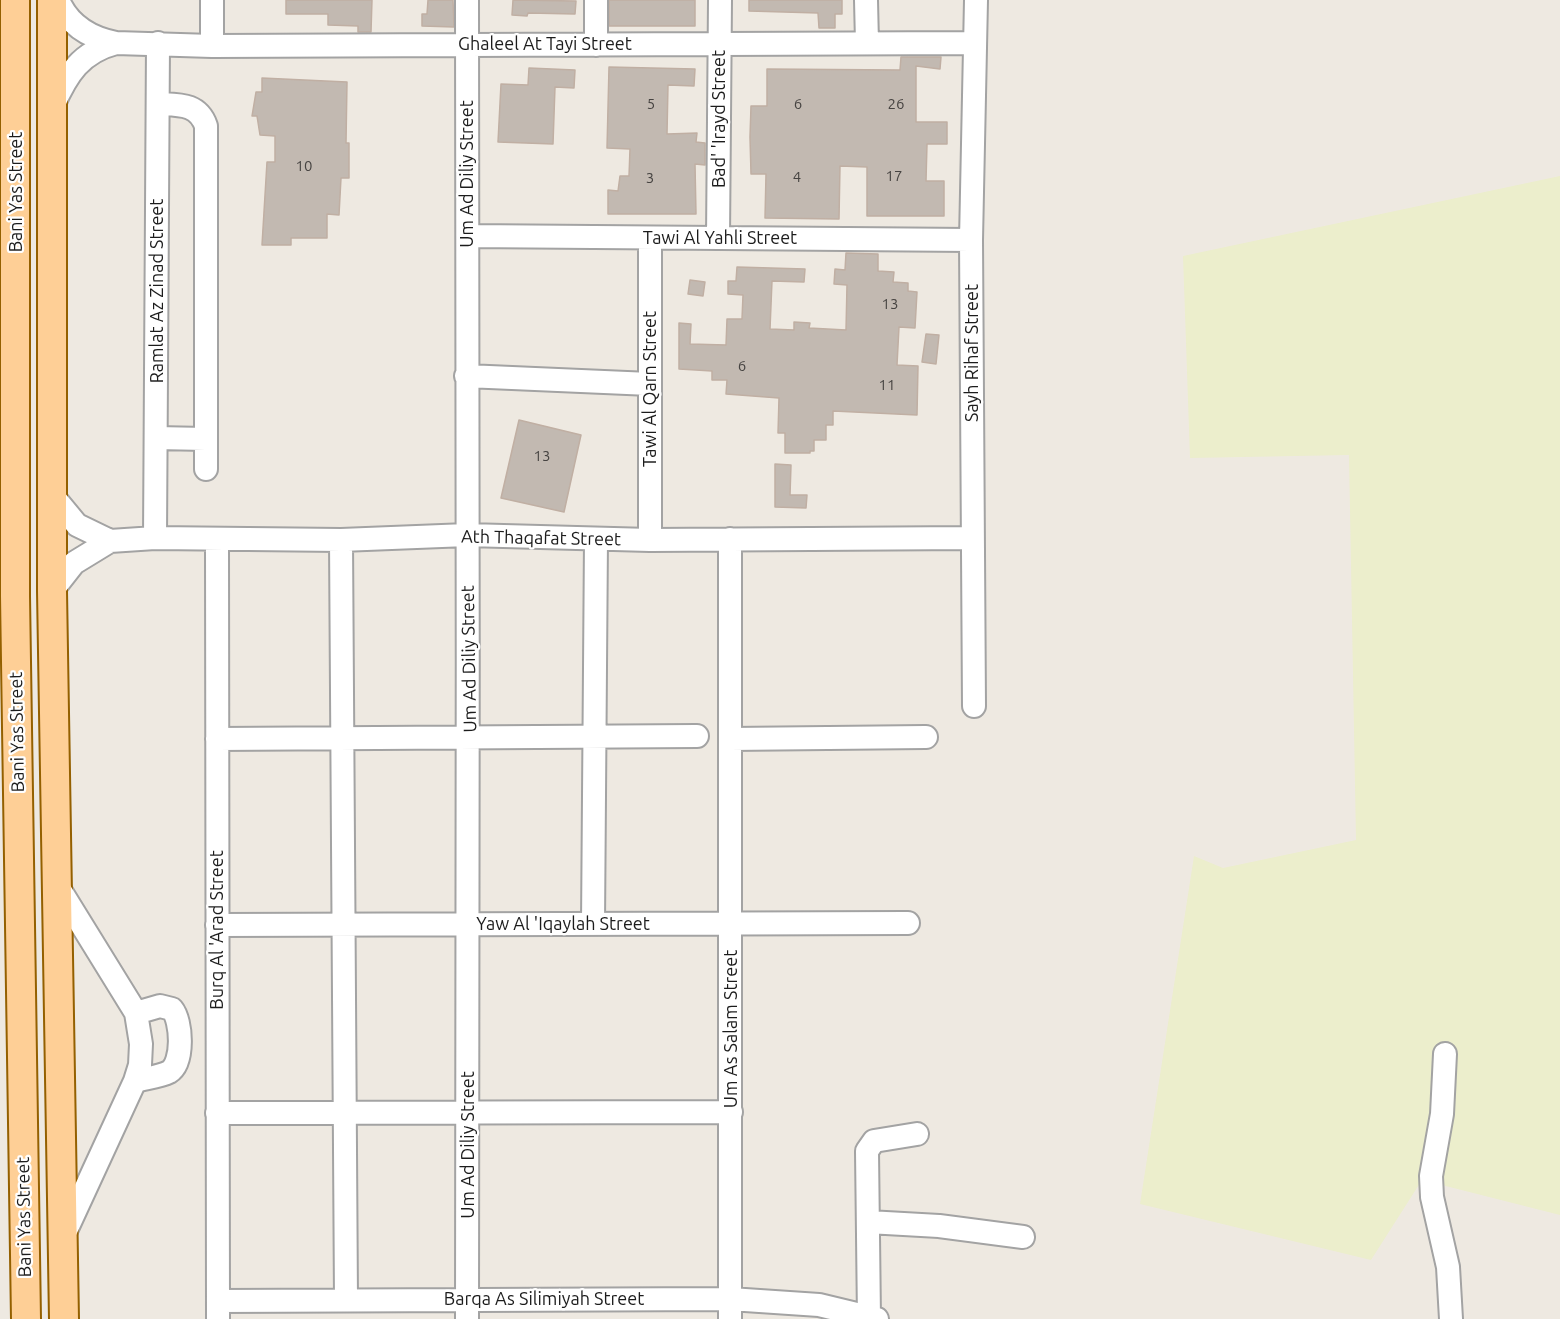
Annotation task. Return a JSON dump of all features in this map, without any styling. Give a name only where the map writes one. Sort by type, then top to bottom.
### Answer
[{"type":"main road","name":"Bani Yas Street","points":[[15,0],[7,306],[15,596],[26,1319]]},
{"type":"main road","name":"Bani Yas Street","points":[[52,0],[52,591],[64,1319]]},
{"type":"street","name":"Ghaleel At Tayi Street","points":[[58,0],[65,14],[79,29],[102,40],[116,43],[212,46],[974,44]]},
{"type":"street","points":[[212,0],[212,46]]},
{"type":"street","name":"Um Ad Diliy Street","points":[[467,0],[466,376],[470,737],[467,1309]]},
{"type":"street","points":[[596,0],[596,45]]},
{"type":"street","name":"Bad' 'Irayd Street","points":[[718,238],[720,0]]},
{"type":"street","points":[[866,0],[867,43]]},
{"type":"street","name":"Sayh Rihaf Street","points":[[974,706],[971,240],[976,0]]},
{"type":"street","name":"Ghaleel At Tayi Street","points":[[52,108],[70,71],[79,61],[103,46],[116,43]]},
{"type":"street","name":"Ramlat Az Zinad Street","points":[[155,538],[158,43]]},
{"type":"street","points":[[158,104],[193,108],[199,113],[206,126],[206,469]]},
{"type":"street","name":"Tawi Al Yahli Street","points":[[468,236],[971,240]]},
{"type":"street","name":"Tawi Al Qarn Street","points":[[650,238],[650,540]]},
{"type":"street","points":[[466,376],[650,384]]},
{"type":"street","points":[[156,438],[206,439]]},
{"type":"street","name":"Ath Thaqafat Street","points":[[52,496],[77,525],[110,541]]},
{"type":"street","name":"Ath Thaqafat Street","points":[[52,591],[74,563],[110,541],[155,538],[217,541],[341,540],[467,535],[650,540],[972,538]]},
{"type":"street","points":[[593,924],[596,539]]},
{"type":"street","name":"Um As Salam Street","points":[[730,539],[730,1309]]},
{"type":"street","points":[[341,540],[346,1299]]},
{"type":"street","name":"Burq Al 'Arad Street","points":[[217,541],[218,1310]]},
{"type":"street","points":[[217,739],[696,736]]},
{"type":"street","points":[[730,739],[926,737]]},
{"type":"street","points":[[57,885],[136,1013],[141,1044],[140,1065],[135,1081],[63,1236]]},
{"type":"street","name":"Yaw Al 'Iqaylah Street","points":[[217,925],[908,923]]},
{"type":"street","points":[[135,1081],[169,1072],[174,1067],[179,1054],[177,1019],[171,1009],[160,1006],[136,1013]]},
{"type":"street","points":[[1445,1054],[1442,1114],[1431,1176],[1432,1197],[1448,1267],[1451,1319]]},
{"type":"street","points":[[217,1113],[730,1112]]},
{"type":"street","name":"Barqa As Silimiyah Street","points":[[218,1310],[346,1299],[467,1309],[730,1309],[819,1305],[872,1318],[868,1146],[882,1138],[917,1134]]},
{"type":"street","points":[[868,1222],[939,1226],[1023,1237]]},
{"type":"green space","points":[[1560,176],[1560,1215],[1422,1180],[1371,1260],[1140,1204],[1194,856],[1223,868],[1356,840],[1349,455],[1190,458],[1183,256]]},
{"type":"building","points":[[286,0],[372,0],[371,32],[358,32],[358,26],[328,25],[328,14],[286,14]]},
{"type":"building","points":[[428,0],[453,0],[454,27],[422,26],[422,14],[427,14]]},
{"type":"building","points":[[513,0],[576,1],[575,14],[512,15]]},
{"type":"building","points":[[609,0],[695,0],[695,26],[609,26]]},
{"type":"building","points":[[749,0],[842,0],[842,14],[835,14],[835,28],[819,28],[818,13],[749,11]]},
{"type":"building","points":[[901,57],[941,57],[940,69],[916,66],[916,122],[947,122],[947,144],[927,144],[926,181],[944,181],[944,216],[867,216],[867,167],[840,166],[839,219],[765,218],[766,174],[751,174],[750,137],[751,106],[767,106],[767,69],[900,70]]},
{"type":"building","points":[[609,67],[695,69],[694,86],[668,85],[667,134],[697,133],[696,142],[705,143],[705,165],[695,164],[696,214],[608,214],[608,190],[618,191],[620,176],[629,176],[630,149],[607,148]]},
{"type":"building","points":[[529,68],[575,70],[574,88],[555,87],[553,144],[498,142],[501,84],[528,85]]},
{"type":"building","points":[[262,78],[347,82],[346,143],[349,143],[349,178],[341,178],[339,215],[327,214],[327,238],[291,238],[291,245],[262,245],[267,162],[275,162],[275,136],[260,135],[257,116],[252,116],[256,92],[262,92]]},
{"type":"building","points":[[846,253],[878,254],[878,271],[894,272],[893,282],[908,283],[908,291],[917,292],[915,328],[899,327],[897,365],[918,366],[917,415],[833,411],[833,425],[826,425],[826,440],[814,440],[814,451],[785,453],[785,433],[778,433],[779,398],[726,394],[727,380],[712,380],[712,371],[679,369],[679,323],[691,324],[690,344],[726,345],[727,319],[742,319],[743,295],[728,294],[728,281],[736,281],[737,267],[805,269],[804,282],[772,281],[770,329],[794,330],[794,322],[810,323],[809,328],[846,330],[847,285],[834,284],[835,269],[845,270]]},
{"type":"building","points":[[690,280],[705,282],[703,296],[688,294]]},
{"type":"building","points":[[926,334],[939,335],[936,364],[922,362]]},
{"type":"building","points":[[519,420],[581,435],[564,512],[501,498]]},
{"type":"building","points":[[775,464],[791,465],[790,495],[807,495],[806,508],[775,507]]}]
